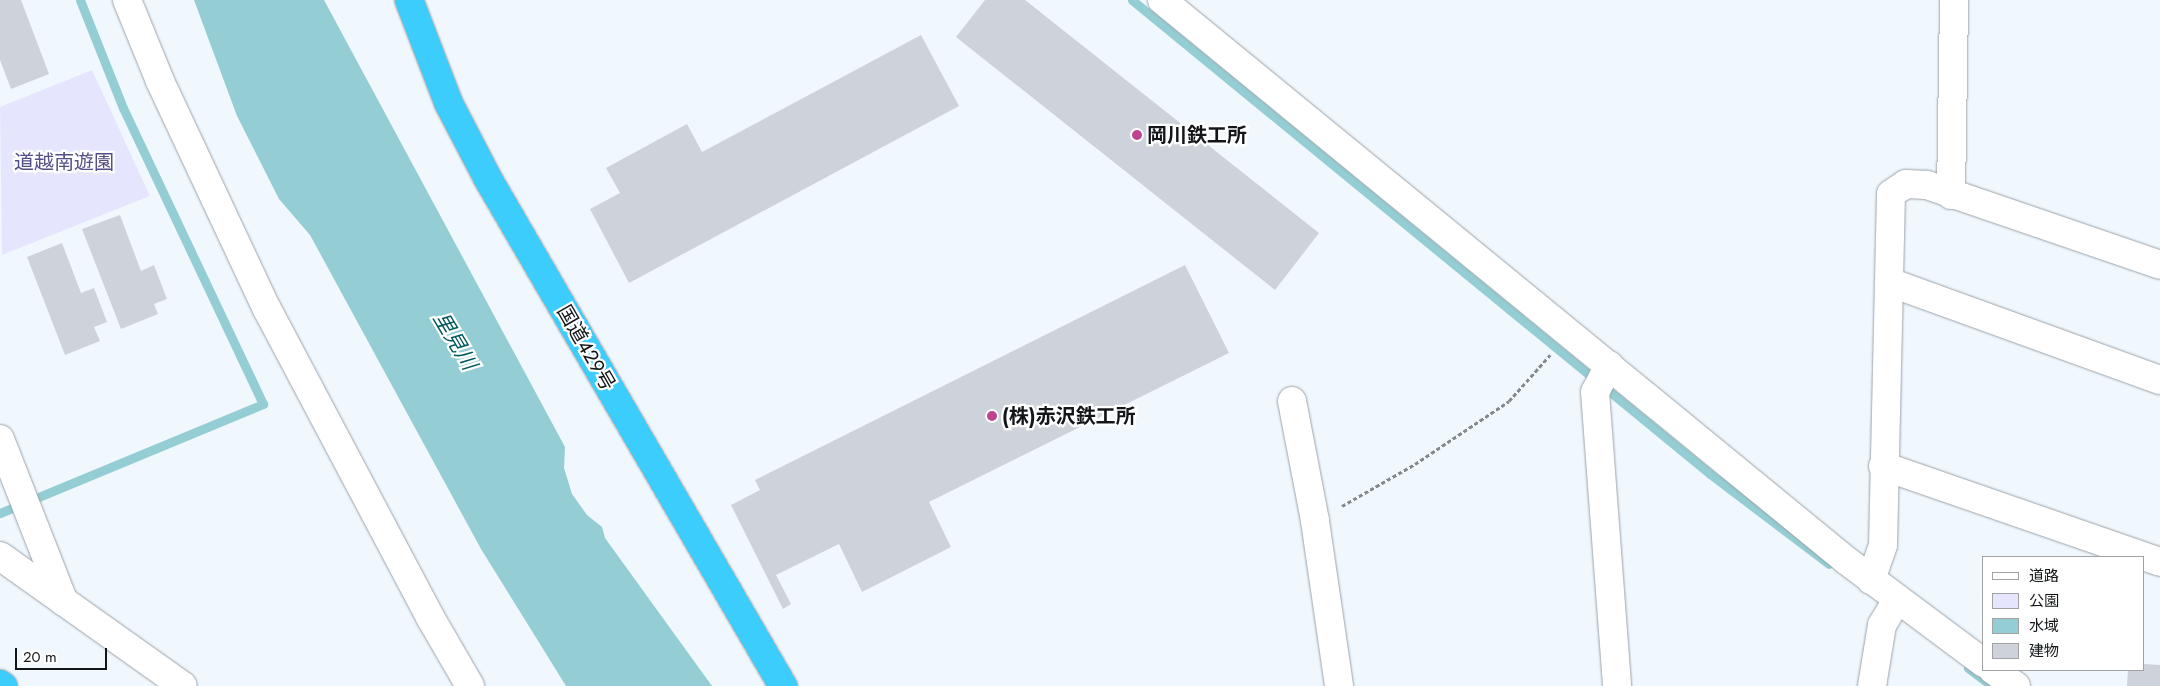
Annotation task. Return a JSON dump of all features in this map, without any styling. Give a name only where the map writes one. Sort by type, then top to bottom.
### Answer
[{"type":"highway","name":"国道429号","points":[[409,0],[449,104],[488,179],[783,686]]},
{"type":"street","points":[[127,0],[160,81],[267,309],[430,617],[470,686]]},
{"type":"street","points":[[1162,0],[1602,376],[1871,580],[1890,610],[1982,662]]},
{"type":"street","points":[[1951,195],[1954,0]]},
{"type":"street","points":[[1871,580],[1883,545],[1883,466],[1891,194],[1906,184],[1927,185],[1951,195],[2160,266]]},
{"type":"street","points":[[1888,282],[2160,380]]},
{"type":"street","points":[[1602,376],[1617,686]]},
{"type":"street","points":[[1292,401],[1315,521],[1339,686]]},
{"type":"street","points":[[0,439],[18,486],[35,522],[64,602]]},
{"type":"street","points":[[1883,466],[2143,556]]},
{"type":"street","points":[[0,556],[183,686]]},
{"type":"street","points":[[2145,557],[2160,562]]},
{"type":"street","points":[[1872,686],[1890,610]]},
{"type":"street","points":[[1994,671],[2016,686]]},
{"type":"path","points":[[1315,521],[1415,464],[1509,401],[1552,354]]},
{"type":"green space","name":"道越南遊園","points":[[92,70],[150,196],[2,255],[0,107]]},
{"type":"water","name":"里見川","points":[[194,0],[324,0],[565,447],[564,468],[572,494],[587,515],[602,527],[605,538],[712,686],[566,686],[481,549],[310,235],[279,199],[237,116]]},
{"type":"building","points":[[0,0],[21,0],[49,74],[11,89],[0,60]]},
{"type":"building","name":"岡川鉄工所","points":[[985,0],[1025,0],[1319,233],[1275,290],[956,37]]},
{"type":"building","points":[[921,35],[959,106],[629,283],[590,209],[620,193],[606,168],[687,124],[702,152]]},
{"type":"building","points":[[120,215],[141,271],[154,265],[167,299],[154,304],[158,314],[121,329],[82,229]]},
{"type":"building","points":[[62,243],[81,293],[94,288],[107,322],[94,327],[100,341],[65,355],[27,257]]},
{"type":"building","name":"(株)赤沢鉄工所","points":[[1185,265],[1229,353],[929,502],[951,547],[862,592],[839,544],[776,575],[791,604],[783,609],[731,505],[760,490],[755,480]]},
{"type":"building","points":[[2145,664],[2160,665],[2160,686],[2127,686],[2128,671],[2145,671]]},
{"type":"waterway","points":[[0,513],[263,404],[123,108],[80,0]]},
{"type":"waterway","points":[[1132,0],[1710,474],[1829,564]]},
{"type":"waterway","points":[[1968,668],[1992,686]]},
{"type":"place","name":"岡川鉄工所","points":[[1137,135]]},
{"type":"place","name":"(株)赤沢鉄工所","points":[[992,416]]}]
